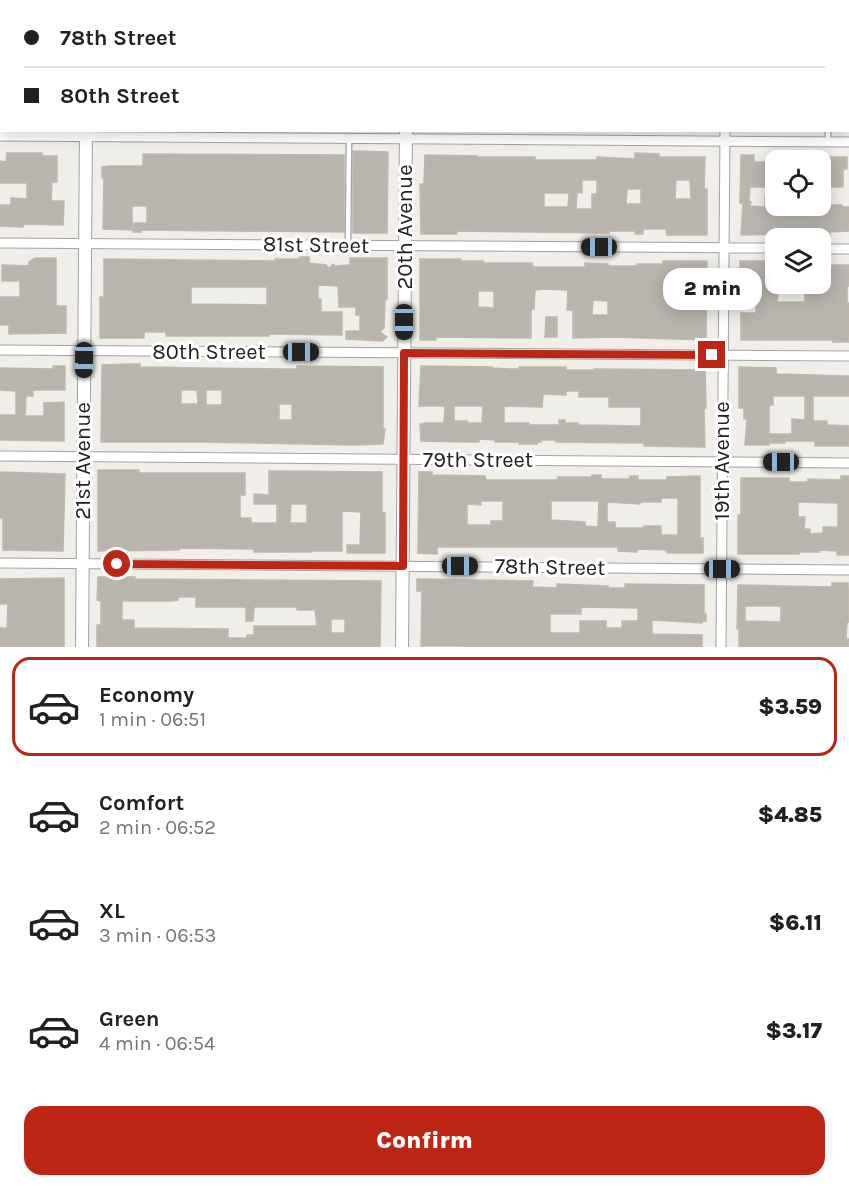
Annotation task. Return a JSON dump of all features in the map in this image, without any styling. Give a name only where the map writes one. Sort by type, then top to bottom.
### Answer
[{"type":"street","name":"19th Avenue","points":[[721,647],[725,132]]},
{"type":"street","points":[[0,136],[86,134],[349,139],[406,135],[849,142]]},
{"type":"street","name":"21st Avenue","points":[[82,647],[86,134]]},
{"type":"street","name":"20th Avenue","points":[[402,647],[406,135]]},
{"type":"street","name":"81st Street","points":[[0,243],[765,248]]},
{"type":"street","points":[[831,249],[849,249]]},
{"type":"street","name":"80th Street","points":[[0,350],[849,356]]},
{"type":"street","name":"79th Street","points":[[0,456],[849,463]]},
{"type":"street","name":"78th Street","points":[[0,563],[849,570]]},
{"type":"lane","points":[[828,132],[828,142]]},
{"type":"lane","points":[[348,245],[349,139]]},
{"type":"building","points":[[353,151],[388,152],[387,233],[353,233]]},
{"type":"building","points":[[7,153],[42,153],[42,156],[57,156],[57,182],[52,182],[51,201],[64,201],[63,225],[0,226],[0,205],[11,205],[11,198],[27,199],[27,183],[0,183],[0,161],[6,162]]},
{"type":"building","points":[[635,153],[659,154],[659,157],[705,157],[704,189],[707,189],[707,235],[667,235],[666,229],[643,229],[643,234],[635,234],[635,231],[609,231],[609,233],[457,231],[457,234],[421,234],[420,184],[424,184],[425,155],[535,157],[535,160],[597,160],[597,157],[635,159]],"holes":[[[582,180],[597,180],[597,194],[592,194],[592,209],[576,209],[577,192],[582,193]],[[676,180],[690,180],[691,199],[675,199]],[[627,189],[641,189],[641,204],[626,204]],[[544,193],[569,193],[568,207],[544,207]]]},
{"type":"building","points":[[143,154],[344,155],[344,232],[141,230],[141,232],[133,232],[133,223],[147,223],[147,206],[132,206],[132,230],[103,229],[104,178],[102,178],[102,167],[143,166]]},
{"type":"building","points":[[741,155],[754,155],[754,162],[765,162],[765,187],[750,187],[750,206],[765,207],[765,216],[831,216],[831,205],[842,205],[842,207],[849,207],[849,231],[831,232],[831,228],[765,228],[765,234],[741,235],[743,203],[740,203]]},
{"type":"building","points":[[831,157],[847,157],[847,169],[843,169],[843,187],[831,187]]},
{"type":"building","points":[[300,257],[309,257],[309,263],[326,265],[329,268],[333,264],[335,266],[350,265],[350,258],[387,258],[387,299],[385,299],[384,328],[380,332],[387,337],[382,341],[346,339],[346,331],[360,331],[360,315],[356,315],[356,307],[339,307],[338,286],[318,285],[321,312],[342,312],[342,335],[166,336],[166,332],[144,332],[144,338],[100,338],[100,297],[104,297],[104,259],[275,261],[275,259],[300,259]],"holes":[[[191,287],[267,287],[267,305],[191,304]]]},
{"type":"building","points":[[35,258],[56,258],[56,306],[66,306],[66,333],[9,334],[9,325],[0,325],[0,297],[20,297],[20,281],[2,281],[2,265],[29,266],[29,262]]},
{"type":"building","points":[[420,259],[532,263],[533,267],[585,267],[585,263],[637,266],[637,264],[663,264],[663,261],[707,261],[706,340],[573,338],[573,310],[567,310],[568,290],[542,289],[535,290],[534,309],[531,309],[531,338],[436,337],[436,340],[420,340]],"holes":[[[478,291],[494,291],[494,308],[478,307]],[[593,300],[608,301],[608,315],[592,315]]]},
{"type":"building","points":[[740,261],[765,261],[765,294],[778,294],[777,302],[805,302],[805,294],[831,294],[832,265],[849,265],[847,303],[849,303],[849,342],[741,340],[741,313],[756,313],[756,298],[740,298]]},
{"type":"building","points":[[546,317],[557,317],[557,337],[545,337]]},
{"type":"building","points":[[140,364],[140,367],[282,369],[297,369],[297,366],[383,367],[383,429],[385,429],[383,444],[101,442],[102,365]],"holes":[[[181,390],[197,390],[198,404],[181,404]],[[206,390],[222,390],[222,405],[206,405]],[[279,404],[292,404],[292,420],[279,420]]]},
{"type":"building","points":[[53,366],[65,366],[65,390],[33,390],[33,396],[26,396],[25,416],[44,416],[44,403],[64,402],[64,441],[0,440],[0,415],[16,415],[16,391],[0,390],[0,368],[53,369]]},
{"type":"building","points":[[421,366],[510,369],[566,367],[566,370],[705,370],[705,447],[644,446],[644,443],[556,442],[556,440],[540,440],[541,442],[537,444],[479,439],[479,442],[421,441],[420,424],[444,423],[445,406],[419,406]],"holes":[[[566,391],[579,391],[579,397],[609,397],[609,407],[641,407],[641,426],[578,425],[578,423],[565,423],[565,420],[559,420],[559,425],[504,423],[504,406],[542,407],[543,394],[566,395]],[[454,406],[483,406],[482,423],[454,421]]]},
{"type":"building","points":[[739,367],[776,368],[776,374],[849,376],[849,396],[813,396],[813,421],[827,421],[827,425],[849,426],[849,446],[815,446],[815,441],[745,445],[747,419],[744,419],[744,408],[739,408]],"holes":[[[773,396],[805,396],[805,420],[792,419],[792,434],[769,434],[769,405],[773,405]]]},
{"type":"building","points":[[98,470],[139,470],[139,473],[245,473],[245,495],[240,495],[240,518],[251,518],[251,523],[277,523],[277,504],[254,504],[254,494],[269,495],[269,471],[382,472],[385,553],[347,553],[347,545],[360,545],[361,512],[342,511],[342,551],[254,552],[254,549],[179,548],[179,550],[98,551]],"holes":[[[291,504],[307,504],[307,523],[290,523]]]},
{"type":"building","points":[[0,472],[65,474],[63,551],[3,550]]},
{"type":"building","points":[[419,472],[432,472],[432,475],[485,476],[486,480],[558,480],[558,477],[601,475],[601,479],[630,479],[630,476],[638,476],[638,480],[667,480],[667,477],[700,476],[700,538],[703,538],[703,553],[667,553],[666,550],[637,549],[637,552],[618,551],[618,547],[437,547],[437,554],[418,553]],"holes":[[[661,498],[678,498],[678,535],[661,535],[661,526],[615,528],[615,522],[607,522],[607,502],[640,504],[640,502],[661,502]],[[481,501],[503,501],[503,521],[491,521],[491,525],[467,525],[467,504],[481,505]],[[551,501],[599,501],[598,527],[585,526],[585,522],[551,520]]]},
{"type":"building","points":[[841,476],[849,476],[849,555],[837,555],[837,551],[820,550],[820,552],[799,552],[799,554],[738,554],[741,478],[789,478],[789,482],[808,482],[808,479],[841,480]],"holes":[[[798,502],[838,503],[838,527],[823,527],[823,533],[810,534],[810,529],[804,529],[805,517],[798,517]]]},
{"type":"building","points":[[98,577],[381,581],[380,647],[97,647],[97,625],[101,625],[101,601],[97,600]],"holes":[[[178,597],[196,597],[196,607],[246,607],[246,621],[253,621],[254,607],[297,607],[297,610],[315,610],[317,626],[254,626],[254,635],[247,635],[247,638],[228,638],[228,629],[134,628],[134,620],[122,620],[122,601],[169,601],[178,600]],[[331,619],[345,619],[345,633],[331,633]]]},
{"type":"building","points":[[64,578],[64,647],[0,647],[0,628],[7,628],[8,604],[0,604],[0,579]]},
{"type":"building","points":[[417,579],[533,581],[532,587],[557,588],[557,584],[608,586],[608,588],[625,588],[625,584],[704,585],[706,621],[702,623],[652,620],[652,634],[702,635],[702,647],[421,646],[422,591],[417,591]],"holes":[[[581,607],[638,608],[638,621],[622,621],[622,628],[606,628],[606,621],[580,621],[580,633],[550,633],[550,614],[581,614]]]},
{"type":"building","points":[[832,583],[848,583],[849,622],[847,622],[846,639],[849,639],[849,647],[739,647],[738,585],[832,587]],"holes":[[[745,606],[781,606],[781,622],[745,621]]]},
{"type":"route","points":[[117,564],[403,566],[404,353],[712,355]]}]
